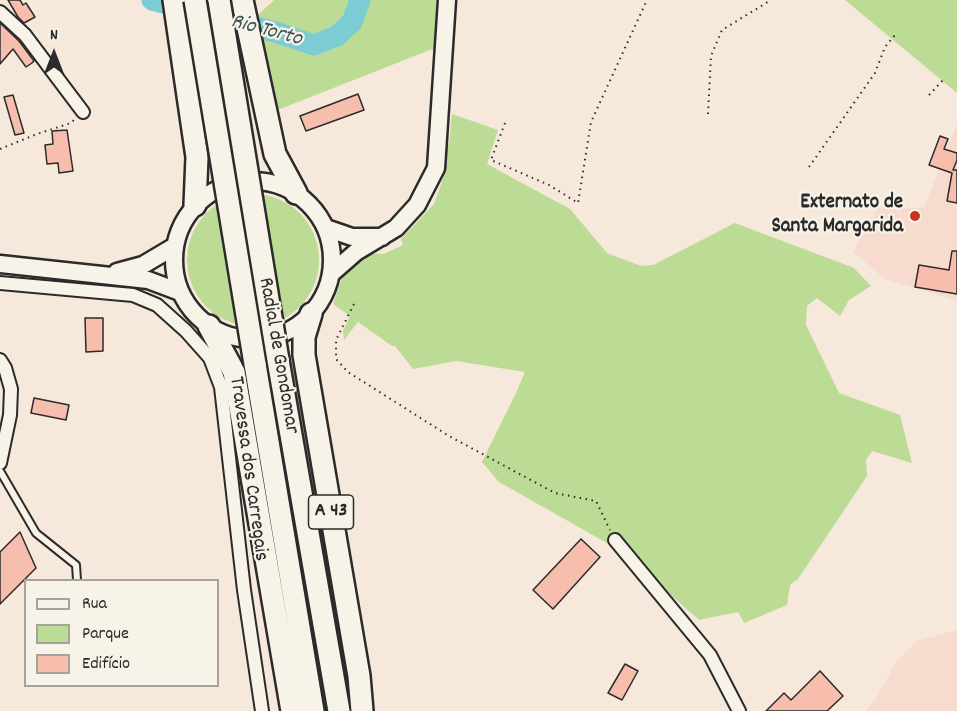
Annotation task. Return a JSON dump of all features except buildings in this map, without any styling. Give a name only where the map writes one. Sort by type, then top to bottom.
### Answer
[{"type":"highway","points":[[174,0],[197,157],[195,205]]},
{"type":"highway","name":"Radial de Gondomar","points":[[195,0],[314,711]]},
{"type":"highway","name":"Radial de Gondomar","points":[[219,0],[339,711]]},
{"type":"highway","points":[[242,0],[274,154],[296,193]]},
{"type":"highway","name":"A 43","points":[[311,314],[304,337],[304,355],[363,711]]},
{"type":"highway","points":[[209,326],[234,372],[292,711]]},
{"type":"street","points":[[332,273],[356,252],[396,228],[417,205],[436,168],[447,0]]},
{"type":"street","points":[[0,12],[25,35],[83,112]]},
{"type":"street","points":[[243,182],[267,182],[296,193],[318,214],[326,228],[332,250],[332,273],[327,288],[311,314],[286,332],[255,339],[224,334],[209,326],[188,306],[175,277],[175,246],[186,218],[195,205],[221,187],[243,182]]},
{"type":"street","points":[[326,228],[352,237],[383,237]]},
{"type":"street","points":[[111,274],[143,265],[175,246]]},
{"type":"street","points":[[0,264],[111,274],[148,280],[180,292]]},
{"type":"street","name":"Travessa dos Carregais","points":[[0,283],[133,295],[157,305],[186,331],[210,358],[221,387],[244,590],[262,711]]},
{"type":"street","points":[[0,360],[5,368],[11,389],[10,415],[0,464]]},
{"type":"street","points":[[615,540],[710,655],[739,711]]},
{"type":"lane","points":[[0,471],[36,533],[76,565],[77,579]]},
{"type":"path","points":[[505,123],[491,159],[549,185],[578,203],[591,122],[647,0]]},
{"type":"path","points":[[708,114],[711,56],[722,30],[771,0]]},
{"type":"path","points":[[809,167],[875,73],[885,47],[896,34]]},
{"type":"path","points":[[929,95],[944,79]]},
{"type":"path","points":[[0,149],[71,123],[83,112]]},
{"type":"path","points":[[354,304],[336,340],[336,359],[348,372],[449,436],[555,493],[596,501],[615,540]]},
{"type":"shaded area","name":"Externato de Santa Margarida","points":[[957,124],[957,301],[885,279],[853,252],[879,207],[924,208]]},
{"type":"shaded area","points":[[957,630],[957,711],[865,711],[877,697],[896,662],[917,641]]},
{"type":"green space","points":[[274,0],[351,0],[361,9],[364,0],[438,0],[435,48],[275,111],[257,16]]},
{"type":"green space","points":[[845,0],[957,0],[957,93],[898,44]]},
{"type":"green space","points":[[452,114],[498,130],[487,164],[570,209],[607,253],[641,266],[653,265],[735,223],[854,268],[871,286],[849,300],[840,316],[817,298],[807,306],[806,325],[839,393],[900,415],[912,463],[872,451],[866,460],[867,476],[798,579],[790,585],[787,605],[744,623],[738,612],[699,620],[621,551],[499,482],[482,462],[525,372],[456,361],[413,369],[395,346],[358,322],[344,340],[343,331],[350,316],[333,304],[345,269],[343,253],[384,254],[403,245],[401,239],[434,204],[444,176],[445,143],[449,145]]},
{"type":"green space","points":[[253,194],[278,199],[300,213],[314,235],[319,260],[314,285],[300,307],[278,321],[253,326],[228,321],[206,307],[192,285],[187,260],[192,235],[206,213],[228,199]]},
{"type":"waterway","name":"Rio Torto","points":[[152,0],[275,32],[314,45],[337,36],[352,22],[360,0]]},
{"type":"place","name":"Externato de Santa Margarida","points":[[915,216]]}]
